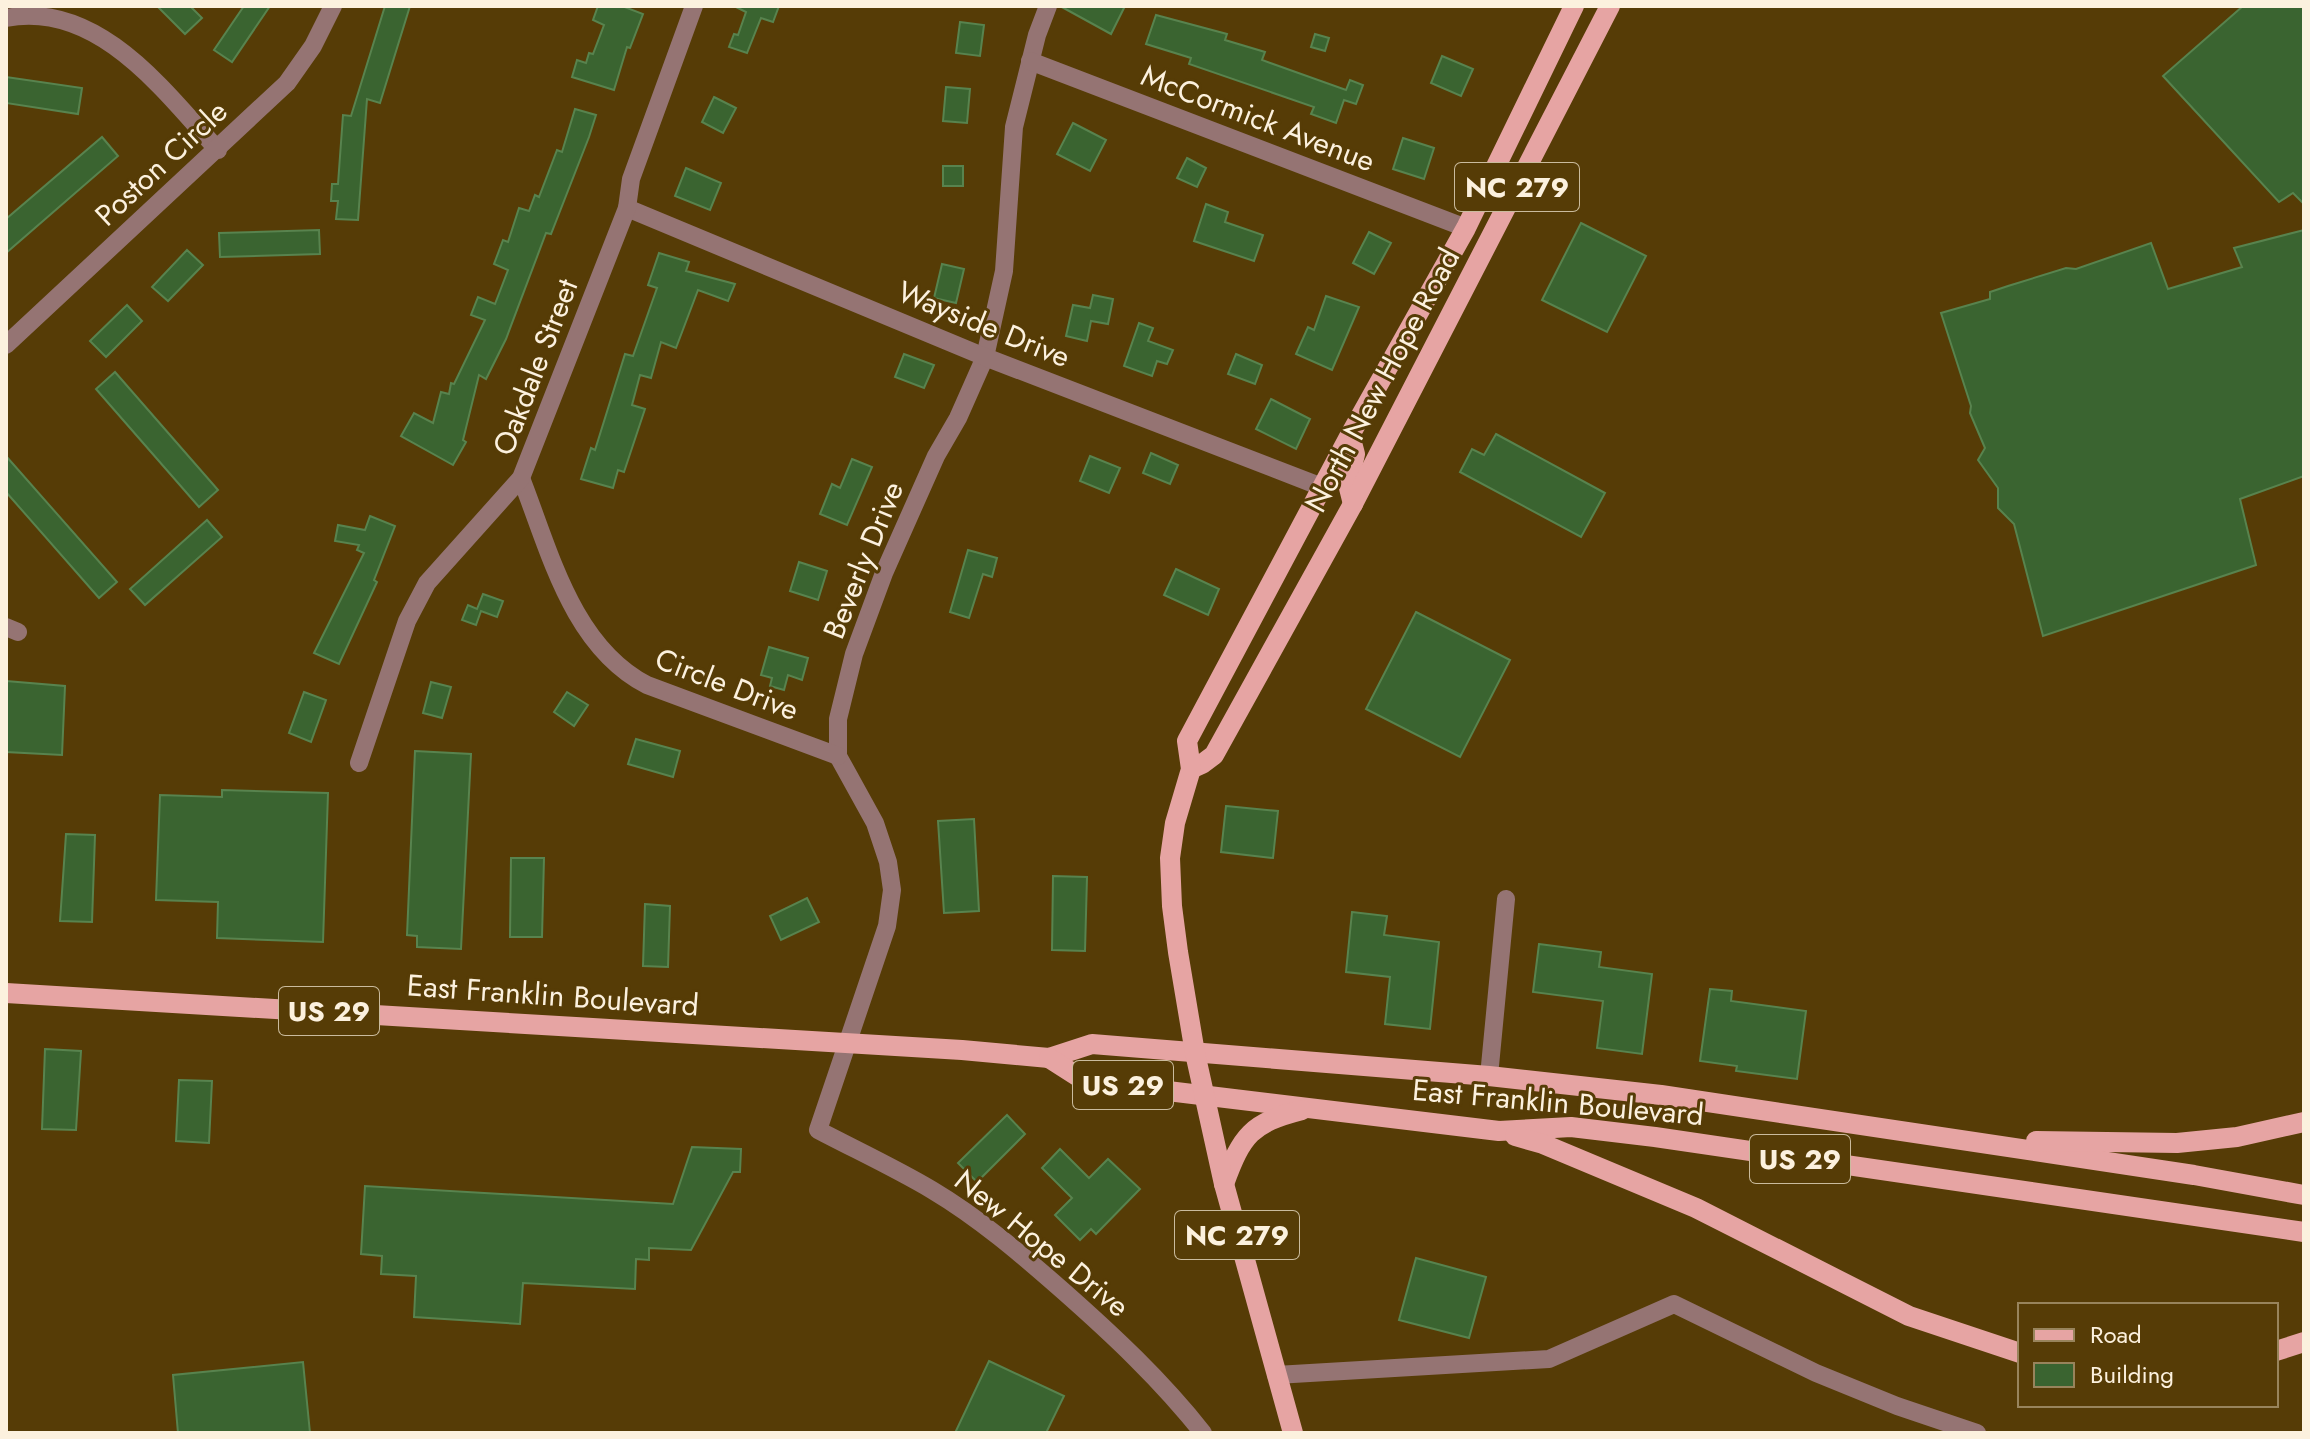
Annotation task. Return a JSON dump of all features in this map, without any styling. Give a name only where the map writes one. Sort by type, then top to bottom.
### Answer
[{"type":"main road","name":"North New Hope Road","points":[[1195,1053],[1170,880],[1175,823],[1191,769],[1187,741],[1350,435],[1466,228],[1574,6]]},
{"type":"main road","name":"North New Hope Road","points":[[1191,769],[1209,760],[1218,749],[1353,504],[1610,6]]},
{"type":"main road","points":[[1350,435],[1355,454],[1348,484],[1353,504]]},
{"type":"main road","name":"East Franklin Boulevard","points":[[6,993],[1049,1058],[1092,1044],[1489,1076],[1661,1095],[2194,1175],[2304,1195]]},
{"type":"main road","name":"NC 279","points":[[1195,1053],[1224,1184],[1293,1433]]},
{"type":"main road","name":"East Franklin Boulevard","points":[[1049,1058],[1085,1081],[1499,1131],[1571,1127],[1655,1137],[2304,1232]]},
{"type":"main road","points":[[1224,1184],[1236,1150],[1261,1123],[1312,1107]]},
{"type":"main road","points":[[1952,1139],[2177,1143],[2237,1137],[2304,1122]]},
{"type":"main road","points":[[1499,1131],[1543,1144],[1696,1208],[1909,1316],[2018,1352]]},
{"type":"main road","points":[[2278,1350],[2304,1342]]},
{"type":"street","name":"Poston Circle","points":[[6,345],[287,83],[313,46],[333,6]]},
{"type":"street","name":"Oakdale Street","points":[[359,763],[407,621],[427,583],[521,478],[627,208],[631,179],[694,6]]},
{"type":"street","name":"Beverly Drive","points":[[818,1130],[887,926],[892,890],[888,862],[875,823],[838,756],[838,719],[854,654],[901,531],[985,357],[1004,271],[1014,127],[1030,61],[1048,6]]},
{"type":"street","points":[[6,18],[43,14],[72,19],[99,30],[125,48],[218,150]]},
{"type":"street","name":"McCormick Avenue","points":[[1030,61],[1466,228]]},
{"type":"street","name":"Wayside Drive","points":[[627,208],[985,357],[1322,487]]},
{"type":"street","name":"Circle Drive","points":[[521,478],[560,579],[599,648],[620,669],[647,685],[838,756]]},
{"type":"street","points":[[1489,1076],[1506,899]]},
{"type":"street","name":"New Hope Drive","points":[[818,1130],[932,1190],[1033,1264],[1112,1334],[1171,1393],[1203,1433]]},
{"type":"street","points":[[1276,1375],[1549,1359],[1674,1304],[1816,1373],[1897,1406],[1977,1433]]},
{"type":"building","points":[[157,6],[190,6],[202,18],[185,34]]},
{"type":"building","points":[[244,6],[270,6],[232,62],[214,50]]},
{"type":"building","points":[[385,6],[410,6],[380,103],[367,99],[358,220],[336,219],[338,201],[331,201],[332,184],[338,184],[343,115],[351,116]]},
{"type":"building","points":[[598,6],[622,6],[643,14],[630,48],[627,47],[614,90],[572,77],[577,60],[586,63],[589,53],[593,54],[604,25],[593,20]]},
{"type":"building","points":[[734,6],[779,6],[773,22],[761,18],[747,53],[729,47],[734,34],[738,35],[746,12]]},
{"type":"building","points":[[1060,6],[1125,6],[1111,34]]},
{"type":"building","points":[[2243,6],[2304,6],[2304,204],[2293,193],[2279,202],[2163,76]]},
{"type":"building","points":[[1156,15],[1227,34],[1225,40],[1265,52],[1262,60],[1346,90],[1350,80],[1363,85],[1356,104],[1344,100],[1336,123],[1311,114],[1314,107],[1189,64],[1191,58],[1146,44]]},
{"type":"building","points":[[960,22],[984,25],[980,56],[956,53]]},
{"type":"building","points":[[1315,34],[1329,38],[1325,51],[1311,47]]},
{"type":"building","points":[[1442,56],[1473,69],[1461,96],[1431,83]]},
{"type":"building","points":[[6,77],[82,88],[78,114],[6,103]]},
{"type":"building","points":[[946,87],[970,89],[967,123],[943,121]]},
{"type":"building","points":[[714,97],[736,108],[723,133],[702,122]]},
{"type":"building","points":[[575,109],[596,115],[589,137],[551,234],[546,233],[506,339],[486,379],[479,375],[463,440],[466,442],[453,465],[401,436],[414,413],[433,423],[441,392],[449,394],[451,383],[454,384],[485,320],[471,315],[478,297],[495,304],[508,270],[494,264],[503,240],[508,242],[519,208],[529,211],[535,195],[539,197],[557,150],[562,152]]},
{"type":"building","points":[[1073,123],[1106,140],[1090,171],[1057,154]]},
{"type":"building","points":[[102,137],[118,156],[6,253],[6,219]]},
{"type":"building","points":[[1403,138],[1434,148],[1424,179],[1393,169]]},
{"type":"building","points":[[1187,158],[1206,168],[1197,187],[1177,178]]},
{"type":"building","points":[[943,166],[963,166],[963,186],[943,186]]},
{"type":"building","points":[[686,168],[721,183],[710,210],[675,196]]},
{"type":"building","points":[[1206,204],[1228,212],[1225,222],[1263,235],[1254,261],[1194,241]]},
{"type":"building","points":[[1581,223],[1646,256],[1607,332],[1542,300]]},
{"type":"building","points":[[319,230],[320,254],[220,257],[219,233]]},
{"type":"building","points":[[2304,230],[2304,476],[2240,499],[2256,565],[2043,636],[2014,524],[1998,508],[1998,488],[1978,460],[1985,448],[1970,413],[1971,406],[1941,313],[1990,299],[1990,292],[2008,286],[2066,268],[2076,269],[2151,243],[2168,289],[2242,267],[2234,248]]},
{"type":"building","points":[[1369,232],[1391,243],[1374,274],[1353,263]]},
{"type":"building","points":[[187,250],[203,265],[168,301],[152,287]]},
{"type":"building","points":[[659,253],[689,262],[686,271],[735,284],[728,301],[698,290],[676,348],[661,342],[651,378],[640,375],[632,405],[645,409],[624,472],[618,470],[613,488],[581,479],[591,448],[595,450],[625,354],[633,356],[657,288],[648,285]]},
{"type":"building","points":[[942,264],[964,269],[956,303],[934,298]]},
{"type":"building","points":[[1093,295],[1113,299],[1108,324],[1091,321],[1087,341],[1066,336],[1073,305],[1090,308]]},
{"type":"building","points":[[1326,296],[1359,307],[1332,370],[1296,354],[1308,327],[1314,330]]},
{"type":"building","points":[[127,305],[142,321],[106,357],[90,341]]},
{"type":"building","points":[[1139,323],[1153,328],[1148,341],[1173,350],[1167,364],[1157,361],[1152,376],[1124,366]]},
{"type":"building","points":[[904,354],[934,365],[924,388],[895,377]]},
{"type":"building","points":[[1236,354],[1262,365],[1255,384],[1228,374]]},
{"type":"building","points":[[115,372],[218,490],[199,507],[96,389]]},
{"type":"building","points":[[1271,399],[1310,419],[1296,449],[1256,429]]},
{"type":"building","points":[[1496,434],[1605,493],[1581,537],[1460,472],[1472,449],[1484,455]]},
{"type":"building","points":[[1151,453],[1178,465],[1170,484],[1143,473]]},
{"type":"building","points":[[6,456],[117,582],[99,598],[6,492]]},
{"type":"building","points":[[1090,456],[1120,468],[1109,493],[1080,481]]},
{"type":"building","points":[[852,459],[872,467],[847,525],[820,514],[832,484],[840,488]]},
{"type":"building","points":[[370,516],[395,526],[374,580],[377,582],[339,664],[314,653],[364,553],[357,550],[359,545],[335,541],[338,525],[365,530]]},
{"type":"building","points":[[207,520],[222,537],[145,605],[130,589]]},
{"type":"building","points":[[968,550],[997,558],[992,577],[983,574],[969,618],[950,612]]},
{"type":"building","points":[[799,562],[827,571],[818,600],[790,591]]},
{"type":"building","points":[[1176,569],[1219,589],[1208,615],[1164,595]]},
{"type":"building","points":[[483,594],[503,601],[497,617],[481,611],[476,625],[462,620],[468,605],[477,609]]},
{"type":"building","points":[[1416,612],[1510,660],[1460,757],[1366,709]]},
{"type":"building","points":[[769,647],[808,658],[802,680],[788,675],[784,690],[770,686],[772,678],[761,675]]},
{"type":"building","points":[[6,681],[65,686],[62,755],[6,752]]},
{"type":"building","points":[[431,682],[451,687],[442,718],[423,713]]},
{"type":"building","points":[[304,692],[326,700],[311,742],[289,733]]},
{"type":"building","points":[[567,692],[588,705],[574,726],[554,712]]},
{"type":"building","points":[[636,739],[680,751],[673,777],[628,764]]},
{"type":"building","points":[[415,751],[471,754],[461,949],[417,947],[417,936],[407,935]]},
{"type":"building","points":[[222,790],[328,793],[323,942],[217,938],[218,902],[156,900],[160,795],[222,797]]},
{"type":"building","points":[[1226,806],[1278,811],[1273,858],[1221,852]]},
{"type":"building","points":[[974,819],[979,911],[944,913],[938,821]]},
{"type":"building","points":[[66,834],[95,835],[92,922],[60,921]]},
{"type":"building","points":[[511,858],[544,858],[542,937],[510,937]]},
{"type":"building","points":[[1053,876],[1087,877],[1085,951],[1052,950]]},
{"type":"building","points":[[807,898],[819,922],[781,940],[770,916]]},
{"type":"building","points":[[645,904],[670,906],[668,967],[643,966]]},
{"type":"building","points":[[1352,912],[1387,916],[1384,935],[1439,942],[1430,1029],[1385,1024],[1390,977],[1346,972]]},
{"type":"building","points":[[1539,944],[1601,952],[1599,967],[1652,974],[1642,1054],[1597,1048],[1603,1001],[1533,992]]},
{"type":"building","points":[[1710,989],[1732,991],[1731,1001],[1806,1011],[1797,1079],[1736,1071],[1737,1066],[1700,1061]]},
{"type":"building","points":[[45,1049],[81,1051],[76,1130],[42,1129]]},
{"type":"building","points":[[179,1080],[212,1081],[209,1143],[176,1141]]},
{"type":"building","points":[[1007,1115],[1025,1134],[977,1182],[958,1163]]},
{"type":"building","points":[[692,1147],[741,1149],[740,1172],[733,1172],[691,1250],[649,1248],[649,1260],[636,1259],[635,1289],[523,1283],[520,1324],[414,1317],[416,1276],[381,1274],[382,1256],[361,1254],[365,1186],[673,1204]]},
{"type":"building","points":[[1060,1149],[1089,1178],[1108,1159],[1140,1189],[1096,1234],[1091,1229],[1080,1240],[1055,1215],[1072,1198],[1042,1168]]},
{"type":"building","points":[[1416,1258],[1486,1277],[1469,1338],[1399,1320]]},
{"type":"building","points":[[989,1361],[1064,1396],[1046,1433],[955,1433]]},
{"type":"building","points":[[303,1362],[310,1433],[178,1433],[173,1375]]}]
